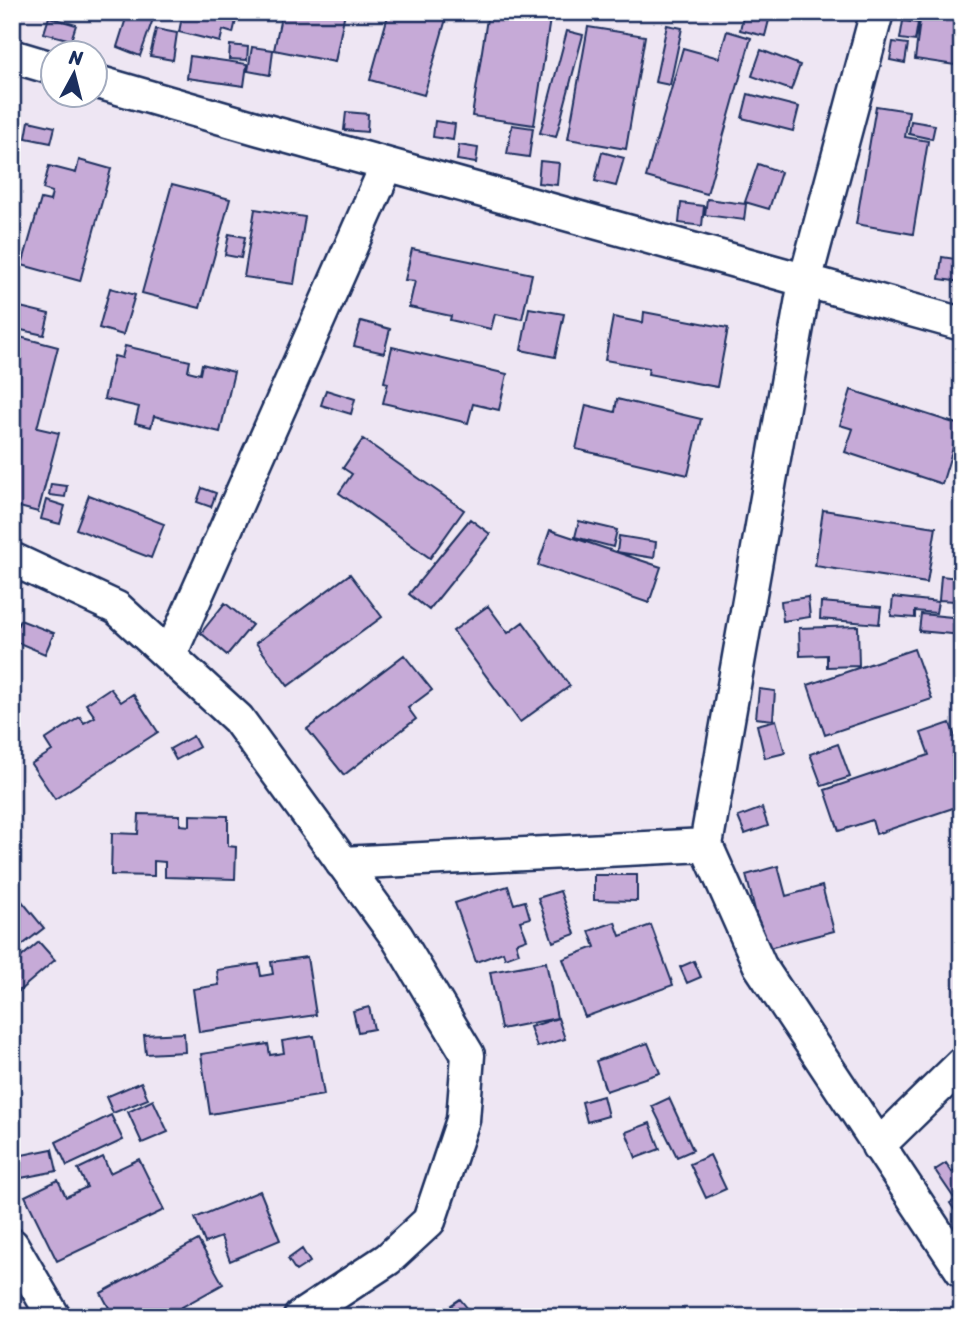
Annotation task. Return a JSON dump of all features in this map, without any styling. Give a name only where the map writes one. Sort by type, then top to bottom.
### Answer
[{"type":"street","points":[[877,12],[806,281],[706,845],[760,966],[962,1271]]},
{"type":"street","points":[[12,56],[38,64]]},
{"type":"street","points":[[108,84],[387,165],[962,324]]},
{"type":"street","points":[[170,655],[387,165]]},
{"type":"street","points":[[12,559],[117,608],[238,719],[397,937],[468,1055],[463,1120],[429,1222],[388,1259],[300,1317]]},
{"type":"street","points":[[342,863],[706,845]]},
{"type":"street","points":[[878,1146],[962,1064]]},
{"type":"street","points":[[12,1245],[54,1317]]},
{"type":"building","points":[[128,12],[143,12],[154,16],[140,56],[117,47]]},
{"type":"building","points":[[183,12],[238,12],[233,33],[223,30],[220,42],[179,32]]},
{"type":"building","points":[[282,12],[345,12],[335,62],[274,50]]},
{"type":"building","points":[[389,12],[448,12],[424,95],[370,80]]},
{"type":"building","points":[[488,12],[551,12],[534,125],[472,116]]},
{"type":"building","points":[[744,12],[771,12],[765,36],[740,30]]},
{"type":"building","points":[[921,12],[962,12],[962,66],[915,59]]},
{"type":"building","points":[[49,17],[76,25],[72,38],[44,33]]},
{"type":"building","points":[[903,21],[918,23],[915,41],[900,39]]},
{"type":"building","points":[[667,25],[682,28],[670,85],[655,82]]},
{"type":"building","points":[[588,27],[645,36],[626,149],[568,139]]},
{"type":"building","points":[[156,29],[177,33],[173,60],[150,56]]},
{"type":"building","points":[[567,31],[583,35],[556,137],[540,133]]},
{"type":"building","points":[[727,31],[751,38],[707,194],[646,177],[683,48],[719,58]]},
{"type":"building","points":[[893,42],[908,44],[905,63],[890,60]]},
{"type":"building","points":[[230,45],[248,47],[247,60],[229,59]]},
{"type":"building","points":[[252,47],[273,50],[270,75],[248,71]]},
{"type":"building","points":[[761,50],[800,65],[791,90],[752,76]]},
{"type":"building","points":[[190,56],[247,64],[244,86],[187,78]]},
{"type":"building","points":[[748,94],[799,107],[793,131],[742,118]]},
{"type":"building","points":[[876,106],[909,111],[905,137],[928,141],[913,234],[856,224]]},
{"type":"building","points":[[346,112],[368,114],[367,132],[344,130]]},
{"type":"building","points":[[29,121],[55,127],[51,143],[26,138]]},
{"type":"building","points":[[435,121],[455,124],[453,140],[433,137]]},
{"type":"building","points":[[911,121],[935,125],[932,139],[909,134]]},
{"type":"building","points":[[512,125],[533,128],[529,157],[507,154]]},
{"type":"building","points":[[459,145],[478,148],[476,163],[457,160]]},
{"type":"building","points":[[602,152],[624,158],[616,186],[595,181]]},
{"type":"building","points":[[79,160],[111,169],[80,281],[22,265],[41,199],[50,201],[52,192],[43,189],[49,166],[76,173]]},
{"type":"building","points":[[540,161],[559,163],[557,185],[538,183]]},
{"type":"building","points":[[758,164],[781,172],[769,209],[745,202]]},
{"type":"building","points":[[172,184],[230,199],[200,308],[142,293]]},
{"type":"building","points":[[707,199],[746,204],[744,220],[705,215]]},
{"type":"building","points":[[681,203],[704,206],[702,226],[679,223]]},
{"type":"building","points":[[255,209],[305,217],[294,284],[244,277]]},
{"type":"building","points":[[229,234],[245,237],[241,258],[225,255]]},
{"type":"building","points":[[412,249],[532,274],[522,319],[495,314],[491,329],[450,320],[451,316],[409,307],[415,281],[405,280]]},
{"type":"building","points":[[942,257],[962,260],[962,282],[939,279]]},
{"type":"building","points":[[110,288],[135,295],[123,335],[99,328]]},
{"type":"building","points":[[12,305],[49,314],[44,335],[12,328]]},
{"type":"building","points":[[529,308],[564,314],[555,357],[521,350]]},
{"type":"building","points":[[644,312],[728,328],[717,387],[648,374],[649,368],[605,360],[613,317],[643,323]]},
{"type":"building","points":[[361,321],[390,329],[384,353],[354,346]]},
{"type":"building","points":[[12,335],[58,347],[37,428],[59,433],[38,512],[12,505]]},
{"type":"building","points":[[125,346],[190,361],[188,371],[200,374],[202,364],[234,372],[220,432],[154,416],[151,427],[135,423],[139,407],[104,399],[114,356],[122,358]]},
{"type":"building","points":[[392,347],[507,374],[499,410],[473,404],[468,423],[383,403],[388,383],[384,382]]},
{"type":"building","points":[[326,390],[355,399],[351,414],[321,405]]},
{"type":"building","points":[[851,390],[960,425],[942,484],[845,452],[853,429],[840,425]]},
{"type":"building","points":[[617,399],[701,419],[688,475],[576,449],[586,405],[615,412]]},
{"type":"building","points":[[363,439],[464,510],[430,558],[339,493],[352,474],[343,468]]},
{"type":"building","points":[[51,484],[67,486],[65,497],[49,495]]},
{"type":"building","points":[[202,488],[216,493],[211,507],[197,502]]},
{"type":"building","points":[[89,495],[164,524],[151,558],[76,529]]},
{"type":"building","points":[[46,500],[65,506],[60,524],[41,519]]},
{"type":"building","points":[[823,510],[936,527],[927,583],[815,566]]},
{"type":"building","points":[[470,519],[490,534],[429,610],[409,594]]},
{"type":"building","points":[[579,521],[617,530],[613,547],[575,537]]},
{"type":"building","points":[[550,530],[661,567],[649,603],[538,565]]},
{"type":"building","points":[[619,536],[656,542],[654,558],[617,552]]},
{"type":"building","points":[[350,574],[382,617],[288,686],[256,643]]},
{"type":"building","points":[[941,576],[958,578],[955,601],[939,600]]},
{"type":"building","points":[[808,597],[810,617],[783,621],[781,601]]},
{"type":"building","points":[[893,597],[938,602],[936,613],[915,611],[915,618],[891,616]]},
{"type":"building","points":[[821,602],[881,607],[879,624],[820,619]]},
{"type":"building","points":[[225,603],[252,625],[227,655],[201,633]]},
{"type":"building","points":[[488,606],[508,633],[523,622],[570,686],[520,722],[453,631]]},
{"type":"building","points":[[921,614],[962,618],[962,635],[919,631]]},
{"type":"building","points":[[20,620],[54,633],[45,654],[12,640]]},
{"type":"building","points":[[858,626],[859,666],[827,667],[827,655],[800,656],[799,628]]},
{"type":"building","points":[[914,649],[932,699],[825,735],[808,685]]},
{"type":"building","points":[[404,655],[432,690],[408,708],[416,719],[344,775],[307,729]]},
{"type":"building","points":[[110,688],[121,702],[133,694],[158,732],[55,799],[31,764],[52,751],[45,740],[80,717],[84,723],[95,717],[86,704]]},
{"type":"building","points":[[759,689],[775,691],[773,720],[756,718]]},
{"type":"building","points":[[776,720],[785,753],[765,758],[757,725]]},
{"type":"building","points":[[950,723],[962,757],[962,805],[876,834],[872,820],[839,831],[825,790],[929,755],[921,733]]},
{"type":"building","points":[[193,736],[199,747],[176,760],[170,749]]},
{"type":"building","points":[[838,744],[850,777],[822,786],[810,754]]},
{"type":"building","points":[[762,808],[768,826],[745,834],[738,817]]},
{"type":"building","points":[[139,814],[180,815],[180,825],[190,826],[190,815],[228,816],[228,846],[236,847],[235,879],[165,877],[165,862],[154,861],[154,876],[111,875],[112,833],[138,834]]},
{"type":"building","points":[[778,866],[786,896],[822,886],[834,931],[765,949],[746,875]]},
{"type":"building","points":[[594,875],[637,875],[637,901],[594,900]]},
{"type":"building","points":[[508,886],[514,904],[525,901],[530,918],[520,921],[527,939],[516,943],[519,953],[505,958],[503,952],[476,962],[455,903]]},
{"type":"building","points":[[12,889],[44,928],[12,953]]},
{"type":"building","points":[[560,891],[575,934],[553,942],[538,898]]},
{"type":"building","points":[[615,922],[620,936],[651,925],[673,985],[585,1017],[563,959],[595,947],[589,931]]},
{"type":"building","points":[[39,942],[55,960],[12,997],[12,965]]},
{"type":"building","points":[[307,957],[316,1015],[199,1032],[193,989],[219,985],[217,970],[259,964],[261,976],[273,974],[271,962]]},
{"type":"building","points":[[694,961],[701,977],[687,983],[680,967]]},
{"type":"building","points":[[546,962],[557,1018],[501,1029],[490,972]]},
{"type":"building","points":[[369,1007],[374,1029],[358,1032],[353,1011]]},
{"type":"building","points":[[558,1018],[565,1039],[537,1047],[530,1027]]},
{"type":"building","points":[[184,1033],[185,1052],[146,1054],[144,1035]]},
{"type":"building","points":[[314,1036],[324,1095],[210,1114],[201,1054],[268,1044],[270,1055],[284,1053],[282,1041]]},
{"type":"building","points":[[648,1043],[660,1073],[606,1091],[596,1061]]},
{"type":"building","points":[[141,1082],[148,1099],[113,1113],[106,1097]]},
{"type":"building","points":[[603,1096],[608,1116],[587,1122],[582,1102]]},
{"type":"building","points":[[669,1098],[693,1150],[677,1157],[652,1106]]},
{"type":"building","points":[[153,1100],[168,1132],[142,1143],[128,1112]]},
{"type":"building","points":[[111,1115],[123,1140],[67,1166],[56,1142]]},
{"type":"building","points":[[650,1123],[660,1149],[636,1158],[626,1132]]},
{"type":"building","points":[[52,1149],[57,1171],[21,1178],[17,1156]]},
{"type":"building","points":[[710,1155],[726,1189],[706,1198],[690,1164]]},
{"type":"building","points":[[103,1157],[110,1173],[139,1159],[164,1210],[57,1261],[25,1196],[58,1180],[66,1197],[87,1187],[78,1169]]},
{"type":"building","points":[[946,1163],[952,1172],[958,1168],[962,1174],[962,1192],[954,1198],[935,1170]]},
{"type":"building","points":[[260,1191],[280,1240],[230,1261],[221,1237],[205,1243],[195,1218]]},
{"type":"building","points":[[962,1196],[962,1220],[961,1220],[950,1203]]},
{"type":"building","points":[[198,1240],[223,1284],[164,1317],[114,1317],[101,1293]]},
{"type":"building","points":[[302,1249],[310,1262],[296,1271],[288,1259]]},
{"type":"building","points":[[460,1299],[468,1309],[458,1316],[451,1305]]}]
